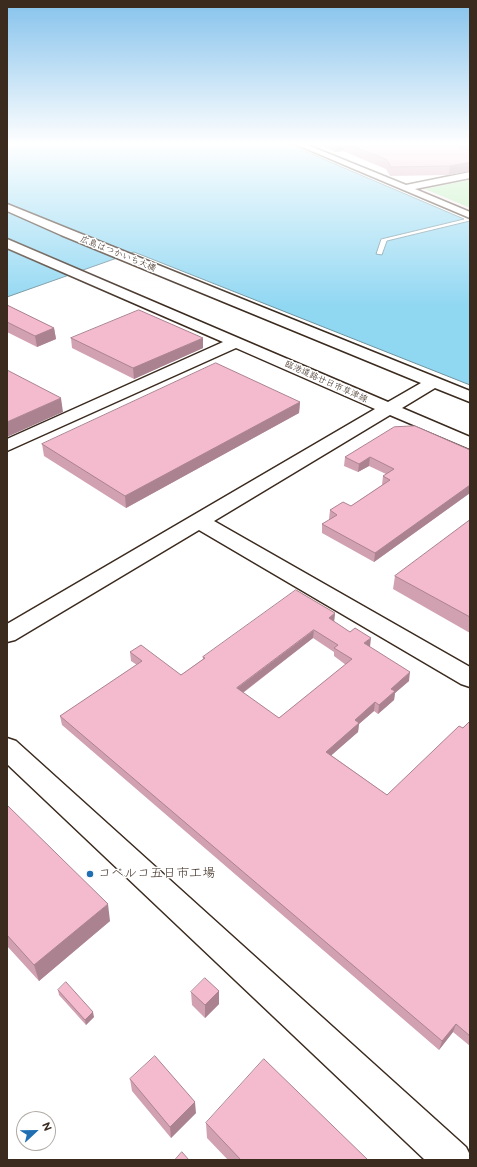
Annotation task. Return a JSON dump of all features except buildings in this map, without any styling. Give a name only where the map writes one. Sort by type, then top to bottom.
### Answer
[{"type":"street","points":[[431,198],[470,215]]},
{"type":"street","name":"広島はつかいち大橋","points":[[7,207],[434,382]]},
{"type":"street","name":"臨港道路廿日市草津線","points":[[7,243],[470,444]]},
{"type":"street","points":[[7,446],[236,342]]},
{"type":"street","points":[[7,634],[434,382],[470,396]]},
{"type":"street","points":[[199,521],[470,678]]},
{"type":"street","points":[[7,748],[452,1160]]},
{"type":"shaded area","points":[[439,198],[470,198],[470,211]]},
{"type":"green space","points":[[447,198],[470,198],[470,208]]},
{"type":"water","points":[[7,198],[416,198],[464,219],[381,239],[376,254],[382,255],[387,241],[470,221],[470,385],[134,252],[7,297]]},
{"type":"place","name":"コベルコ五日市工場","points":[[90,874]]}]
